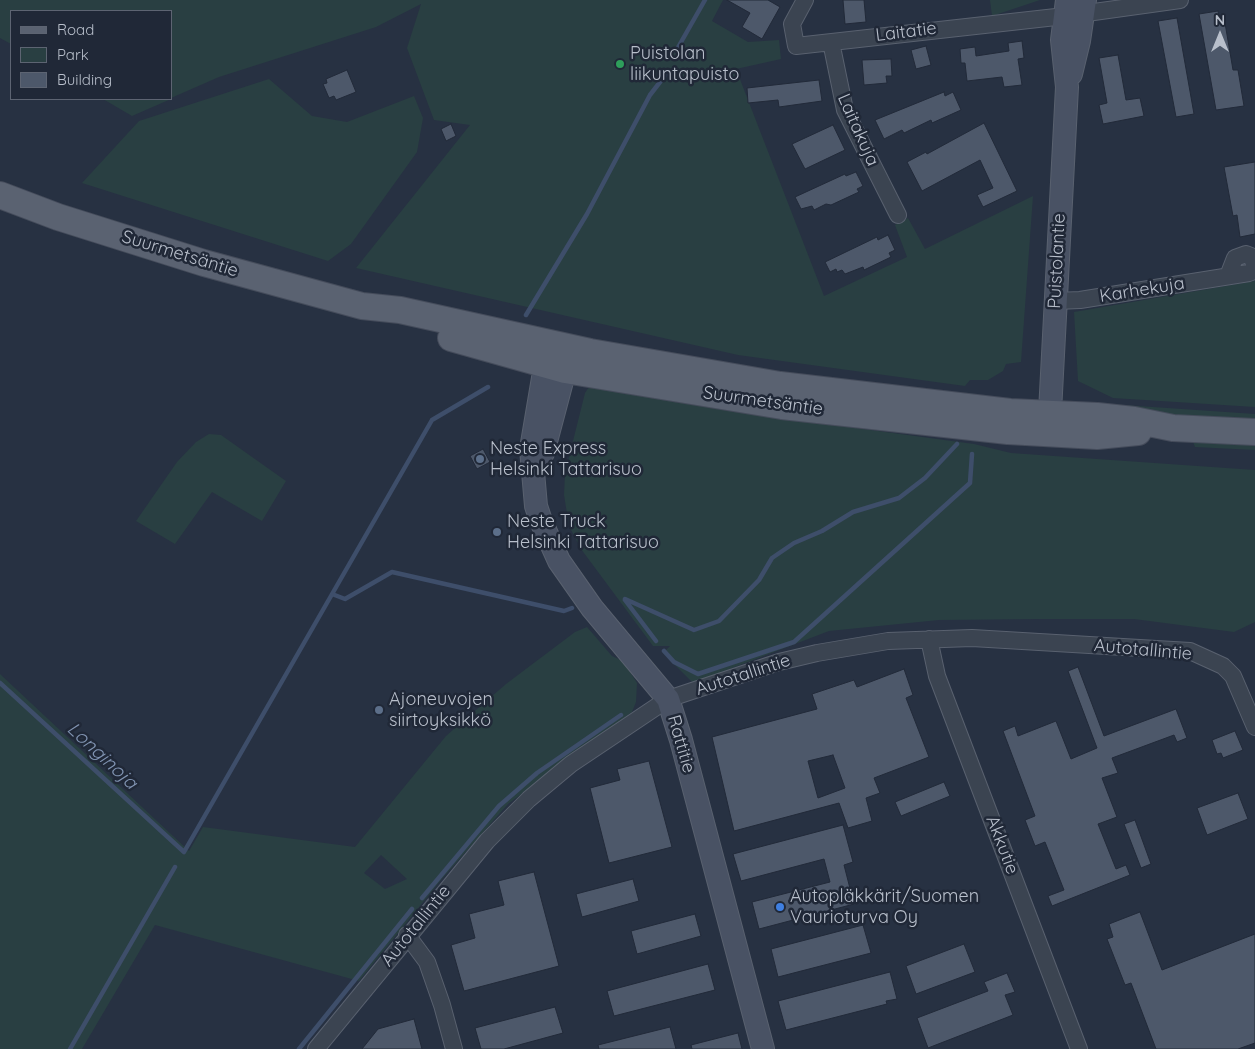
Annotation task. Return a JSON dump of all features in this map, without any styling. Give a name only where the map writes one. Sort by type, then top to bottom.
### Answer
[{"type":"main road","name":"Suurmetsäntie","points":[[0,195],[58,217],[177,254],[362,306],[396,322],[556,361],[1010,412],[1049,424],[1134,420],[1173,428],[1255,432]]},
{"type":"street","name":"Laitatie","points":[[804,0],[792,24],[796,46],[1075,7],[1180,0]]},
{"type":"street","name":"Puistolantie","points":[[1049,424],[1067,87],[1062,40],[1075,7]]},
{"type":"street","name":"Laitakuja","points":[[831,42],[845,110],[898,215]]},
{"type":"street","name":"Karhekuja","points":[[1056,301],[1080,300],[1228,276]]},
{"type":"street","name":"Rattitie","points":[[556,361],[531,449],[535,473],[536,506],[540,521],[559,561],[592,608],[668,700],[681,740],[763,1049]]},
{"type":"street","name":"Autotallintie","points":[[316,1049],[407,935],[487,841],[529,800],[571,764],[668,700],[779,662],[888,641],[972,638],[1171,649],[1190,652],[1223,666],[1233,676],[1255,727]]},
{"type":"street","name":"Akkutie","points":[[929,639],[937,676],[1079,1049]]},
{"type":"street","points":[[407,935],[427,962],[442,1005],[454,1049]]},
{"type":"green space","points":[[0,0],[723,0],[712,21],[748,42],[779,40],[781,59],[736,69],[824,296],[907,257],[895,225],[908,218],[925,249],[1033,196],[1021,362],[1006,364],[1003,371],[988,380],[970,380],[965,386],[738,355],[356,268],[470,125],[434,120],[407,48],[421,4],[376,27],[219,77],[172,98],[172,10],[10,10],[10,43],[0,38]]},
{"type":"green space","points":[[990,0],[1040,0],[992,16]]},
{"type":"green space","points":[[269,79],[312,116],[347,122],[414,96],[423,118],[417,152],[351,244],[328,261],[82,183],[139,121]]},
{"type":"green space","points":[[105,100],[169,100],[132,116]]},
{"type":"green space","points":[[1255,281],[1255,407],[1113,398],[1078,381],[1074,312]]},
{"type":"green space","points":[[589,387],[723,410],[974,444],[1011,453],[1255,470],[1255,622],[1234,632],[1134,619],[939,620],[829,631],[693,683],[663,653],[670,646],[653,646],[581,549],[569,526],[564,495],[565,473],[585,393]]},
{"type":"green space","points":[[1109,404],[1255,414],[1255,424],[1105,409]]},
{"type":"green space","points":[[209,434],[221,435],[286,481],[262,521],[212,492],[175,544],[136,521],[177,462],[196,442]]},
{"type":"green space","points":[[1193,442],[1255,442],[1255,450],[1195,447]]},
{"type":"green space","points":[[587,627],[612,656],[623,661],[637,683],[636,702],[632,712],[508,804],[441,880],[359,981],[155,925],[82,1049],[0,1049],[0,674],[189,851],[203,827],[355,847],[446,736],[506,684],[575,632]],"holes":[[[381,855],[407,879],[385,889],[364,873]]]},
{"type":"building","points":[[727,0],[768,0],[780,7],[762,39],[742,27],[750,13]]},
{"type":"building","points":[[843,0],[864,0],[866,22],[845,24]]},
{"type":"building","points":[[1218,11],[1220,23],[1225,23],[1233,70],[1238,70],[1244,106],[1216,110],[1199,14]]},
{"type":"building","points":[[1177,18],[1194,114],[1176,117],[1158,21]]},
{"type":"building","points":[[1022,41],[1024,58],[1018,59],[1022,85],[1004,87],[1002,77],[967,81],[965,63],[961,63],[960,49],[975,47],[976,56],[1009,51],[1008,43]]},
{"type":"building","points":[[926,46],[931,65],[916,69],[911,50]]},
{"type":"building","points":[[1118,55],[1126,100],[1140,98],[1144,116],[1103,124],[1099,105],[1107,103],[1099,58]]},
{"type":"building","points":[[891,59],[892,76],[886,76],[887,83],[864,85],[862,60]]},
{"type":"building","points":[[347,70],[356,92],[336,100],[334,96],[329,98],[323,84],[327,83],[326,79]]},
{"type":"building","points":[[819,80],[822,101],[779,107],[778,100],[748,103],[747,88]]},
{"type":"building","points":[[944,92],[945,96],[953,92],[961,110],[932,123],[931,120],[904,133],[902,130],[884,139],[875,120]]},
{"type":"building","points":[[984,123],[1017,191],[983,207],[977,195],[993,188],[980,160],[922,191],[907,162],[926,152],[927,154]]},
{"type":"building","points":[[451,124],[456,136],[446,141],[441,129]]},
{"type":"building","points":[[833,125],[845,150],[805,169],[792,144]]},
{"type":"building","points":[[1255,162],[1255,234],[1240,237],[1237,215],[1233,216],[1224,167]]},
{"type":"building","points":[[856,172],[863,186],[857,189],[859,192],[831,205],[826,204],[814,210],[812,206],[801,209],[795,197],[845,174],[846,176]]},
{"type":"building","points":[[888,235],[895,250],[889,253],[891,257],[864,270],[863,267],[845,274],[842,270],[837,272],[836,269],[830,272],[825,262],[877,237],[878,240]]},
{"type":"building","name":"Neste Express Helsinki Tattarisuo","points":[[483,449],[490,462],[477,469],[470,456]]},
{"type":"building","points":[[1078,667],[1104,736],[1176,709],[1187,738],[1177,742],[1174,735],[1112,758],[1118,773],[1102,778],[1117,817],[1098,824],[1116,869],[1126,865],[1130,875],[1052,906],[1048,896],[1064,890],[1045,842],[1035,846],[1025,820],[1035,816],[1003,731],[1015,726],[1018,736],[1056,721],[1071,759],[1097,748],[1068,671]]},
{"type":"building","points":[[904,669],[913,695],[906,698],[929,757],[874,778],[880,793],[866,798],[872,821],[848,828],[839,803],[734,831],[712,737],[817,709],[812,694],[854,680],[857,687]],"holes":[[[833,755],[845,788],[818,798],[808,761]]]},
{"type":"building","points":[[1235,731],[1243,750],[1223,758],[1221,753],[1217,754],[1212,740]]},
{"type":"building","points":[[649,761],[672,847],[609,863],[590,788],[620,780],[617,769]]},
{"type":"building","points":[[944,782],[950,796],[901,816],[895,802]]},
{"type":"building","points":[[1238,793],[1248,819],[1207,835],[1197,808]]},
{"type":"building","points":[[1135,820],[1151,864],[1141,868],[1124,824]]},
{"type":"building","points":[[843,825],[853,862],[844,865],[854,904],[759,929],[752,902],[830,882],[824,859],[741,881],[733,854]]},
{"type":"building","points":[[534,872],[559,966],[464,991],[451,945],[475,938],[469,914],[504,905],[498,881]]},
{"type":"building","points":[[633,879],[639,901],[582,917],[576,894]]},
{"type":"building","points":[[1140,912],[1162,970],[1255,934],[1255,1043],[1238,1049],[1156,1049],[1131,983],[1125,985],[1107,939],[1113,937],[1109,924]]},
{"type":"building","points":[[695,914],[701,936],[637,954],[631,931]]},
{"type":"building","points":[[863,925],[871,953],[778,977],[771,949]]},
{"type":"building","points":[[964,944],[975,972],[916,994],[906,966]]},
{"type":"building","points":[[708,964],[715,990],[614,1016],[607,991]]},
{"type":"building","points":[[890,972],[897,999],[886,1001],[887,1004],[786,1030],[778,1001]]},
{"type":"building","points":[[1007,973],[1015,992],[1005,995],[1013,1015],[928,1048],[917,1018],[988,991],[984,982]]},
{"type":"building","points":[[555,1007],[563,1033],[504,1049],[481,1049],[475,1028]]},
{"type":"building","points":[[414,1019],[422,1049],[362,1049],[378,1029]]},
{"type":"building","points":[[670,1027],[676,1049],[599,1049],[598,1045]]},
{"type":"building","points":[[738,1033],[742,1049],[692,1049],[691,1045]]},
{"type":"waterway","points":[[676,51],[705,0]]},
{"type":"waterway","points":[[526,315],[587,214],[650,95],[667,73]]},
{"type":"waterway","name":"Longinoja","points":[[0,683],[184,852],[432,420],[488,387]]},
{"type":"waterway","points":[[625,599],[694,630],[719,621],[759,580],[772,558],[794,543],[822,531],[853,512],[899,498],[925,478],[957,444]]},
{"type":"waterway","points":[[664,651],[674,662],[698,674],[794,642],[970,483],[972,454]]},
{"type":"waterway","points":[[332,594],[345,599],[392,572],[564,611],[572,608]]},
{"type":"waterway","points":[[625,600],[656,641]]},
{"type":"waterway","points":[[422,898],[499,806],[537,773],[621,715]]},
{"type":"waterway","points":[[70,1049],[175,867]]},
{"type":"waterway","points":[[299,1049],[412,909]]},
{"type":"place","name":"Puistolan liikuntapuisto","points":[[620,64]]},
{"type":"place","name":"Neste Express Helsinki Tattarisuo","points":[[480,459]]},
{"type":"place","name":"Neste Truck Helsinki Tattarisuo","points":[[497,532]]},
{"type":"place","name":"Ajoneuvojen siirtoyksikkö","points":[[379,710]]},
{"type":"place","name":"Autopläkkärit/Suomen Vaurioturva Oy","points":[[780,907]]}]
